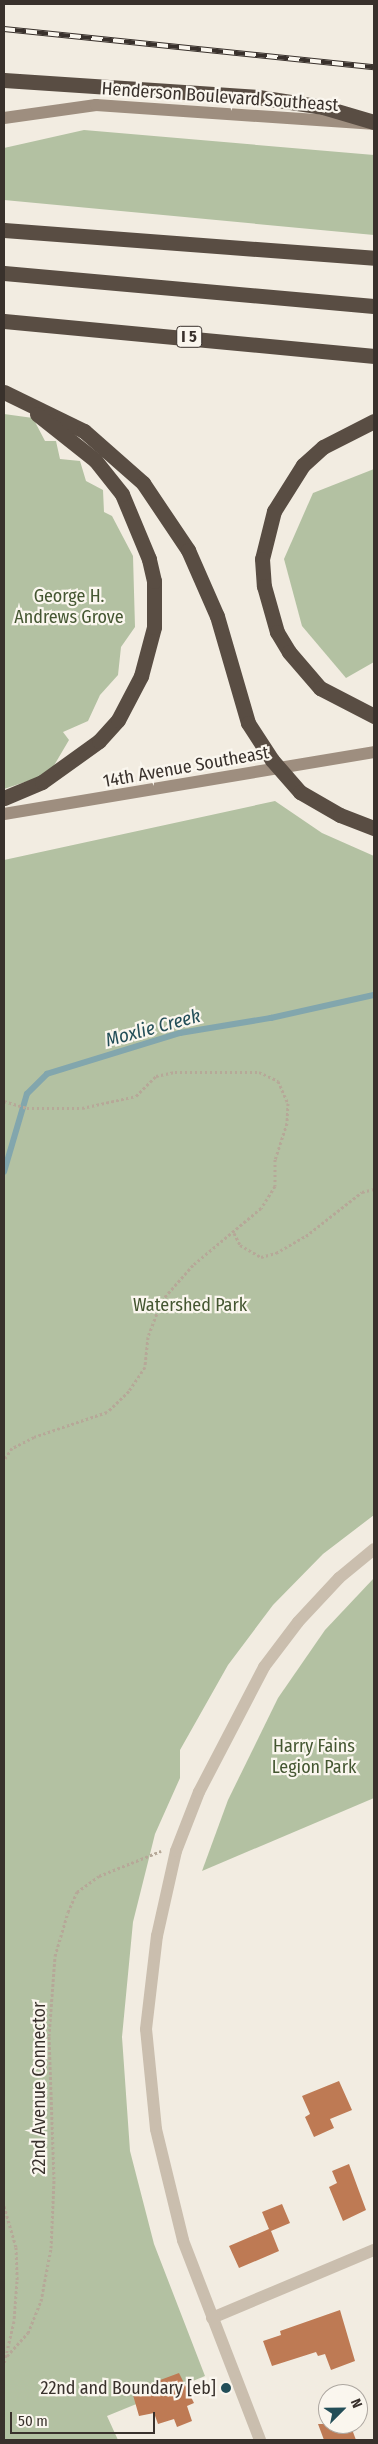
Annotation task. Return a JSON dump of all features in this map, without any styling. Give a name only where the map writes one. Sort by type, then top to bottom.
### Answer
[{"type":"highway","points":[[4,80],[258,97],[323,107],[374,123]]},
{"type":"highway","points":[[4,230],[374,258]]},
{"type":"highway","points":[[4,273],[374,306]]},
{"type":"highway","name":"I 5","points":[[4,321],[374,356]]},
{"type":"highway","points":[[6,393],[84,431],[155,498],[188,550],[203,583],[239,690],[248,723],[272,760],[300,792],[340,815],[374,828]]},
{"type":"highway","points":[[4,798],[66,767],[99,741],[118,720],[151,648],[155,606],[149,559],[122,494],[76,443],[6,393]]},
{"type":"highway","points":[[374,421],[330,443],[303,465],[274,511],[262,559],[264,586],[278,632],[289,652],[320,688],[374,716]]},
{"type":"main road","name":"Henderson Boulevard Southeast","points":[[4,118],[96,105],[374,123]]},
{"type":"main road","name":"14th Avenue Southeast","points":[[4,814],[374,752]]},
{"type":"street","points":[[260,2440],[183,2240],[156,2129],[146,2029],[158,1936],[176,1851],[199,1792],[264,1668],[298,1622],[339,1578],[374,1549]]},
{"type":"street","points":[[212,2318],[374,2250]]},
{"type":"path","points":[[4,1101],[17,1107],[28,1108],[82,1108],[122,1101],[136,1096],[156,1076],[175,1072],[259,1072],[278,1081],[288,1103],[288,1113],[275,1159],[275,1186],[261,1208],[234,1233],[193,1265],[162,1300],[148,1337],[145,1367],[129,1391],[107,1412],[34,1437],[12,1448],[4,1460]]},
{"type":"path","points":[[234,1233],[240,1245],[261,1257],[276,1254],[306,1236],[362,1192],[374,1189]]},
{"type":"path","name":"22nd Avenue Connector","points":[[7,2356],[28,2333],[41,2300],[51,2248],[49,2036],[55,1956],[68,1912],[77,1892],[99,1876],[157,1850],[176,1851]]},
{"type":"path","points":[[4,2206],[16,2247],[14,2321],[4,2364]]},
{"type":"green space","points":[[84,130],[374,155],[374,235],[4,200],[4,148]]},
{"type":"green space","name":"George H. Andrews Grove","points":[[4,414],[33,418],[45,441],[56,441],[60,459],[80,461],[86,481],[103,490],[104,512],[112,516],[133,556],[135,627],[121,647],[118,675],[100,695],[88,721],[63,732],[69,740],[49,774],[4,789]]},
{"type":"green space","points":[[374,469],[374,662],[346,678],[302,626],[284,559],[313,493]]},
{"type":"green space","name":"Watershed Park","points":[[275,801],[322,833],[374,856],[374,1515],[323,1554],[273,1605],[228,1665],[180,1750],[180,1778],[155,1834],[133,1922],[122,2037],[130,2151],[154,2244],[205,2376],[107,2416],[118,2440],[4,2440],[4,860]]},
{"type":"green space","name":"Harry Fains Legion Park","points":[[374,1578],[374,1798],[202,1871],[228,1800],[278,1698],[325,1630]]},
{"type":"building","points":[[339,2081],[352,2110],[330,2119],[334,2128],[314,2137],[305,2117],[310,2114],[302,2096]]},
{"type":"building","points":[[349,2164],[366,2210],[343,2221],[329,2187],[337,2183],[332,2171]]},
{"type":"building","points":[[282,2204],[290,2223],[271,2231],[279,2251],[239,2268],[229,2246],[269,2229],[262,2212]]},
{"type":"building","points":[[340,2310],[355,2361],[331,2370],[325,2354],[318,2356],[316,2352],[272,2366],[263,2341],[281,2335],[280,2331]]},
{"type":"building","points":[[179,2373],[194,2403],[187,2406],[192,2421],[177,2427],[174,2419],[158,2424],[154,2413],[139,2416],[133,2395],[145,2391],[144,2386]]},
{"type":"building","points":[[322,2434],[354,2434],[356,2440],[324,2440]]},
{"type":"waterway","name":"Moxlie Creek","points":[[4,1172],[27,1094],[47,1074],[180,1033],[271,1018],[374,995]]},
{"type":"railway","points":[[4,29],[374,67]]},
{"type":"place","name":"22nd and Boundary [eb]","points":[[226,2388]]}]
